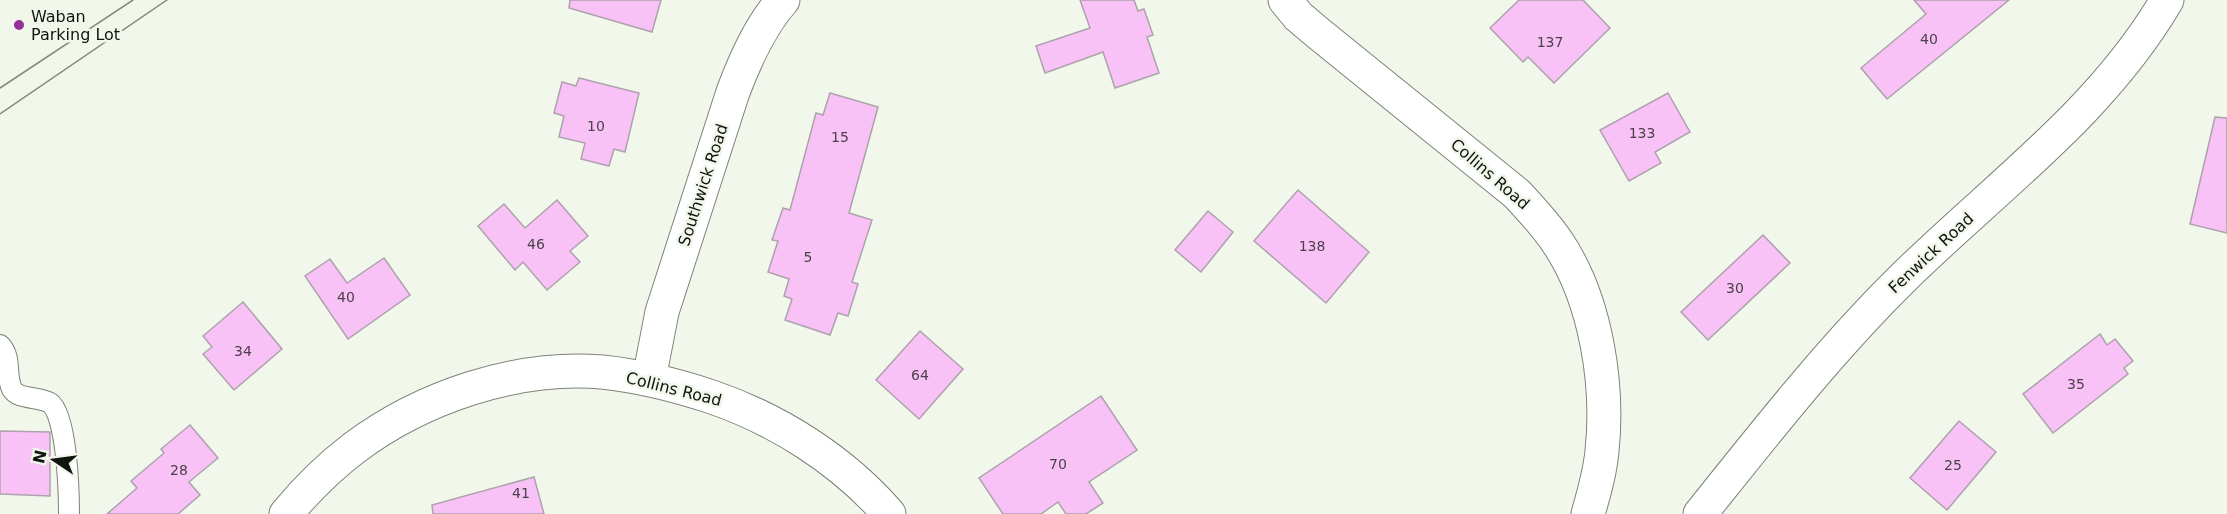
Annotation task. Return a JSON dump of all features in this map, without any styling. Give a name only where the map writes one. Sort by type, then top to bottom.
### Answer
[{"type":"street","name":"Southwick Road","points":[[649,379],[662,312],[733,92],[760,32],[783,0]]},
{"type":"street","name":"Collins Road","points":[[1285,0],[1298,16],[1318,33],[1517,194],[1540,218],[1559,244],[1584,294],[1593,324],[1602,386],[1604,420],[1602,452],[1588,514]]},
{"type":"street","name":"Fenwick Road","points":[[1700,514],[1790,402],[1871,311],[1932,250],[2082,112],[2131,54],[2167,0]]},
{"type":"street","name":"Collins Road","points":[[286,514],[335,464],[355,448],[399,420],[450,396],[501,381],[551,373],[600,372],[649,379],[728,403],[794,436],[823,455],[852,478],[889,514]]},
{"type":"lane","points":[[0,345],[7,359],[11,387],[16,393],[50,403],[57,413],[64,437],[69,514]]},
{"type":"building","points":[[570,0],[661,0],[652,32],[569,8]]},
{"type":"building","points":[[1080,0],[1134,0],[1138,11],[1144,9],[1153,35],[1147,37],[1159,73],[1115,88],[1103,52],[1045,73],[1036,46],[1090,28]]},
{"type":"building","points":[[1519,0],[1583,0],[1610,28],[1554,83],[1528,57],[1523,62],[1490,28]]},
{"type":"building","points":[[1914,0],[2009,0],[1887,99],[1861,68],[1926,14]]},
{"type":"building","points":[[579,78],[639,93],[625,152],[614,149],[609,166],[581,159],[585,143],[559,137],[564,116],[554,113],[562,82],[576,86]]},
{"type":"building","points":[[830,93],[878,107],[849,213],[872,220],[852,282],[858,284],[848,316],[838,313],[830,335],[785,320],[792,299],[784,296],[789,279],[768,272],[778,241],[772,240],[783,208],[790,210],[816,113],[823,115]]},
{"type":"building","points":[[1668,93],[1690,132],[1655,152],[1661,163],[1629,181],[1600,130]]},
{"type":"building","points":[[2215,117],[2227,118],[2227,233],[2190,224]]},
{"type":"building","points":[[1298,190],[1369,252],[1326,303],[1254,241]]},
{"type":"building","points":[[557,200],[588,236],[570,251],[580,262],[547,290],[523,262],[515,270],[478,226],[504,204],[525,228]]},
{"type":"building","points":[[1208,211],[1233,232],[1201,272],[1175,250]]},
{"type":"building","points":[[1763,235],[1790,263],[1708,340],[1681,312]]},
{"type":"building","points":[[384,258],[410,295],[348,339],[305,276],[330,259],[347,283]]},
{"type":"building","points":[[243,302],[282,349],[234,390],[203,354],[212,347],[203,336]]},
{"type":"building","points":[[920,331],[963,369],[919,419],[876,380]]},
{"type":"building","points":[[2100,334],[2107,345],[2115,339],[2133,361],[2124,368],[2128,374],[2053,433],[2023,394]]},
{"type":"building","points":[[1101,396],[1137,450],[1089,482],[1103,503],[1086,514],[1066,514],[1058,502],[1041,514],[1003,514],[979,478]]},
{"type":"building","points":[[1959,421],[1996,452],[1947,510],[1910,478]]},
{"type":"building","points":[[190,425],[218,458],[189,482],[200,495],[178,514],[107,514],[137,488],[131,481],[164,453],[161,449]]},
{"type":"building","points":[[0,431],[50,432],[50,496],[0,494]]},
{"type":"building","points":[[534,477],[544,514],[433,514],[432,505]]},
{"type":"tram line","points":[[0,88],[133,0]]},
{"type":"tram line","points":[[0,114],[167,0]]},
{"type":"place","name":"Waban Parking Lot","points":[[19,25]]}]
